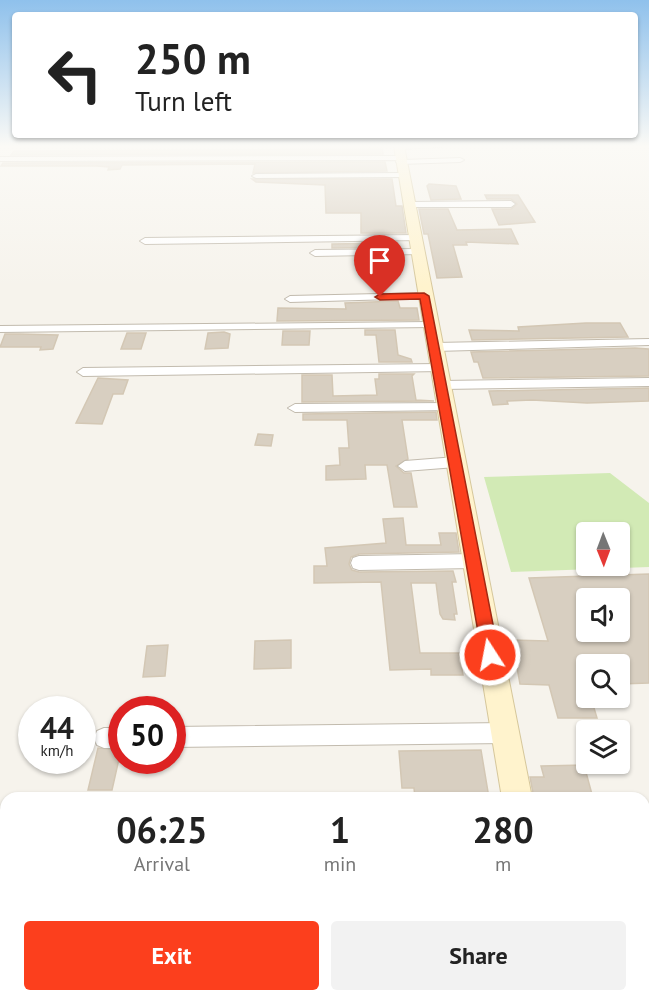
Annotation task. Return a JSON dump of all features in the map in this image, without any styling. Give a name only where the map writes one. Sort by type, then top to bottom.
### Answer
[{"type":"main road","points":[[407,193],[516,792]]},
{"type":"street","points":[[409,205],[511,204]]},
{"type":"street","points":[[145,241],[417,245]]},
{"type":"street","points":[[315,253],[417,245]]},
{"type":"street","points":[[290,299],[424,296]]},
{"type":"street","points":[[0,329],[430,325]]},
{"type":"street","points":[[435,347],[649,342]]},
{"type":"street","points":[[83,372],[440,376],[649,382]]},
{"type":"street","points":[[295,408],[447,407]]},
{"type":"street","points":[[405,466],[456,462]]},
{"type":"street","points":[[359,563],[474,561]]},
{"type":"street","points":[[186,737],[506,733]]},
{"type":"green space","points":[[610,473],[649,503],[649,567],[630,568],[630,522],[576,522],[576,570],[511,572],[484,477]]},
{"type":"building","points":[[325,193],[394,193],[396,206],[402,206],[406,233],[361,233],[361,213],[326,213]]},
{"type":"building","points":[[429,193],[459,193],[461,199],[431,200]]},
{"type":"building","points":[[485,195],[518,195],[535,222],[499,225],[492,209],[511,209],[517,204],[511,199],[487,199]]},
{"type":"building","points":[[419,209],[448,209],[457,230],[511,229],[518,244],[466,242],[467,245],[453,245],[462,277],[437,278],[428,234],[424,234]]},
{"type":"building","points":[[396,243],[397,247],[332,248],[332,244]]},
{"type":"building","points":[[398,301],[400,308],[417,308],[419,320],[277,321],[278,308],[346,309],[345,303]]},
{"type":"building","points":[[620,323],[628,337],[472,340],[469,330],[519,331],[518,327]]},
{"type":"building","points":[[365,330],[395,330],[398,355],[411,359],[412,362],[379,362],[376,335],[365,335]]},
{"type":"building","points":[[283,331],[310,331],[309,345],[282,345]]},
{"type":"building","points":[[127,333],[146,333],[141,349],[121,349]]},
{"type":"building","points":[[208,333],[230,334],[228,348],[205,349]]},
{"type":"building","points":[[5,334],[58,335],[53,349],[40,350],[41,347],[0,347]]},
{"type":"building","points":[[649,349],[649,376],[483,378],[478,362],[474,362],[471,352]]},
{"type":"building","points":[[379,374],[414,374],[412,376],[416,400],[434,401],[302,402],[302,375],[332,375],[333,396],[377,395],[375,379],[379,379]]},
{"type":"building","points":[[98,378],[128,380],[123,394],[113,394],[102,424],[76,423]]},
{"type":"building","points":[[649,388],[649,401],[587,403],[532,400],[507,401],[508,404],[493,405],[489,391]]},
{"type":"building","points":[[436,412],[437,420],[402,420],[408,459],[396,466],[404,473],[411,473],[417,507],[394,507],[387,465],[365,465],[366,479],[326,480],[326,466],[340,465],[339,448],[349,448],[347,420],[303,420],[303,414]]},
{"type":"building","points":[[258,434],[273,435],[271,446],[255,445]]},
{"type":"building","points":[[403,518],[406,545],[441,545],[439,533],[456,533],[459,552],[359,554],[351,557],[349,564],[352,570],[359,572],[453,571],[456,582],[452,582],[457,614],[454,614],[455,620],[443,619],[440,614],[436,583],[411,583],[420,653],[459,653],[463,675],[431,675],[431,669],[390,670],[381,582],[314,583],[314,566],[327,566],[325,548],[386,543],[383,519]]},
{"type":"building","points":[[649,574],[649,683],[630,684],[630,654],[576,654],[576,708],[594,708],[597,718],[558,718],[549,685],[520,684],[512,640],[548,641],[529,578]]},
{"type":"building","points":[[291,640],[291,668],[254,669],[255,641]]},
{"type":"building","points":[[168,645],[165,676],[143,677],[147,646]]},
{"type":"building","points":[[98,748],[108,749],[108,774],[116,774],[112,790],[88,790],[92,774],[96,774]]},
{"type":"building","points":[[481,750],[488,792],[414,792],[414,788],[402,788],[399,751]]},
{"type":"building","points":[[576,765],[576,774],[586,774],[591,792],[533,792],[530,777],[544,777],[541,766]]},
{"type":"route","points":[[380,297],[424,296],[447,407],[490,655]]}]
